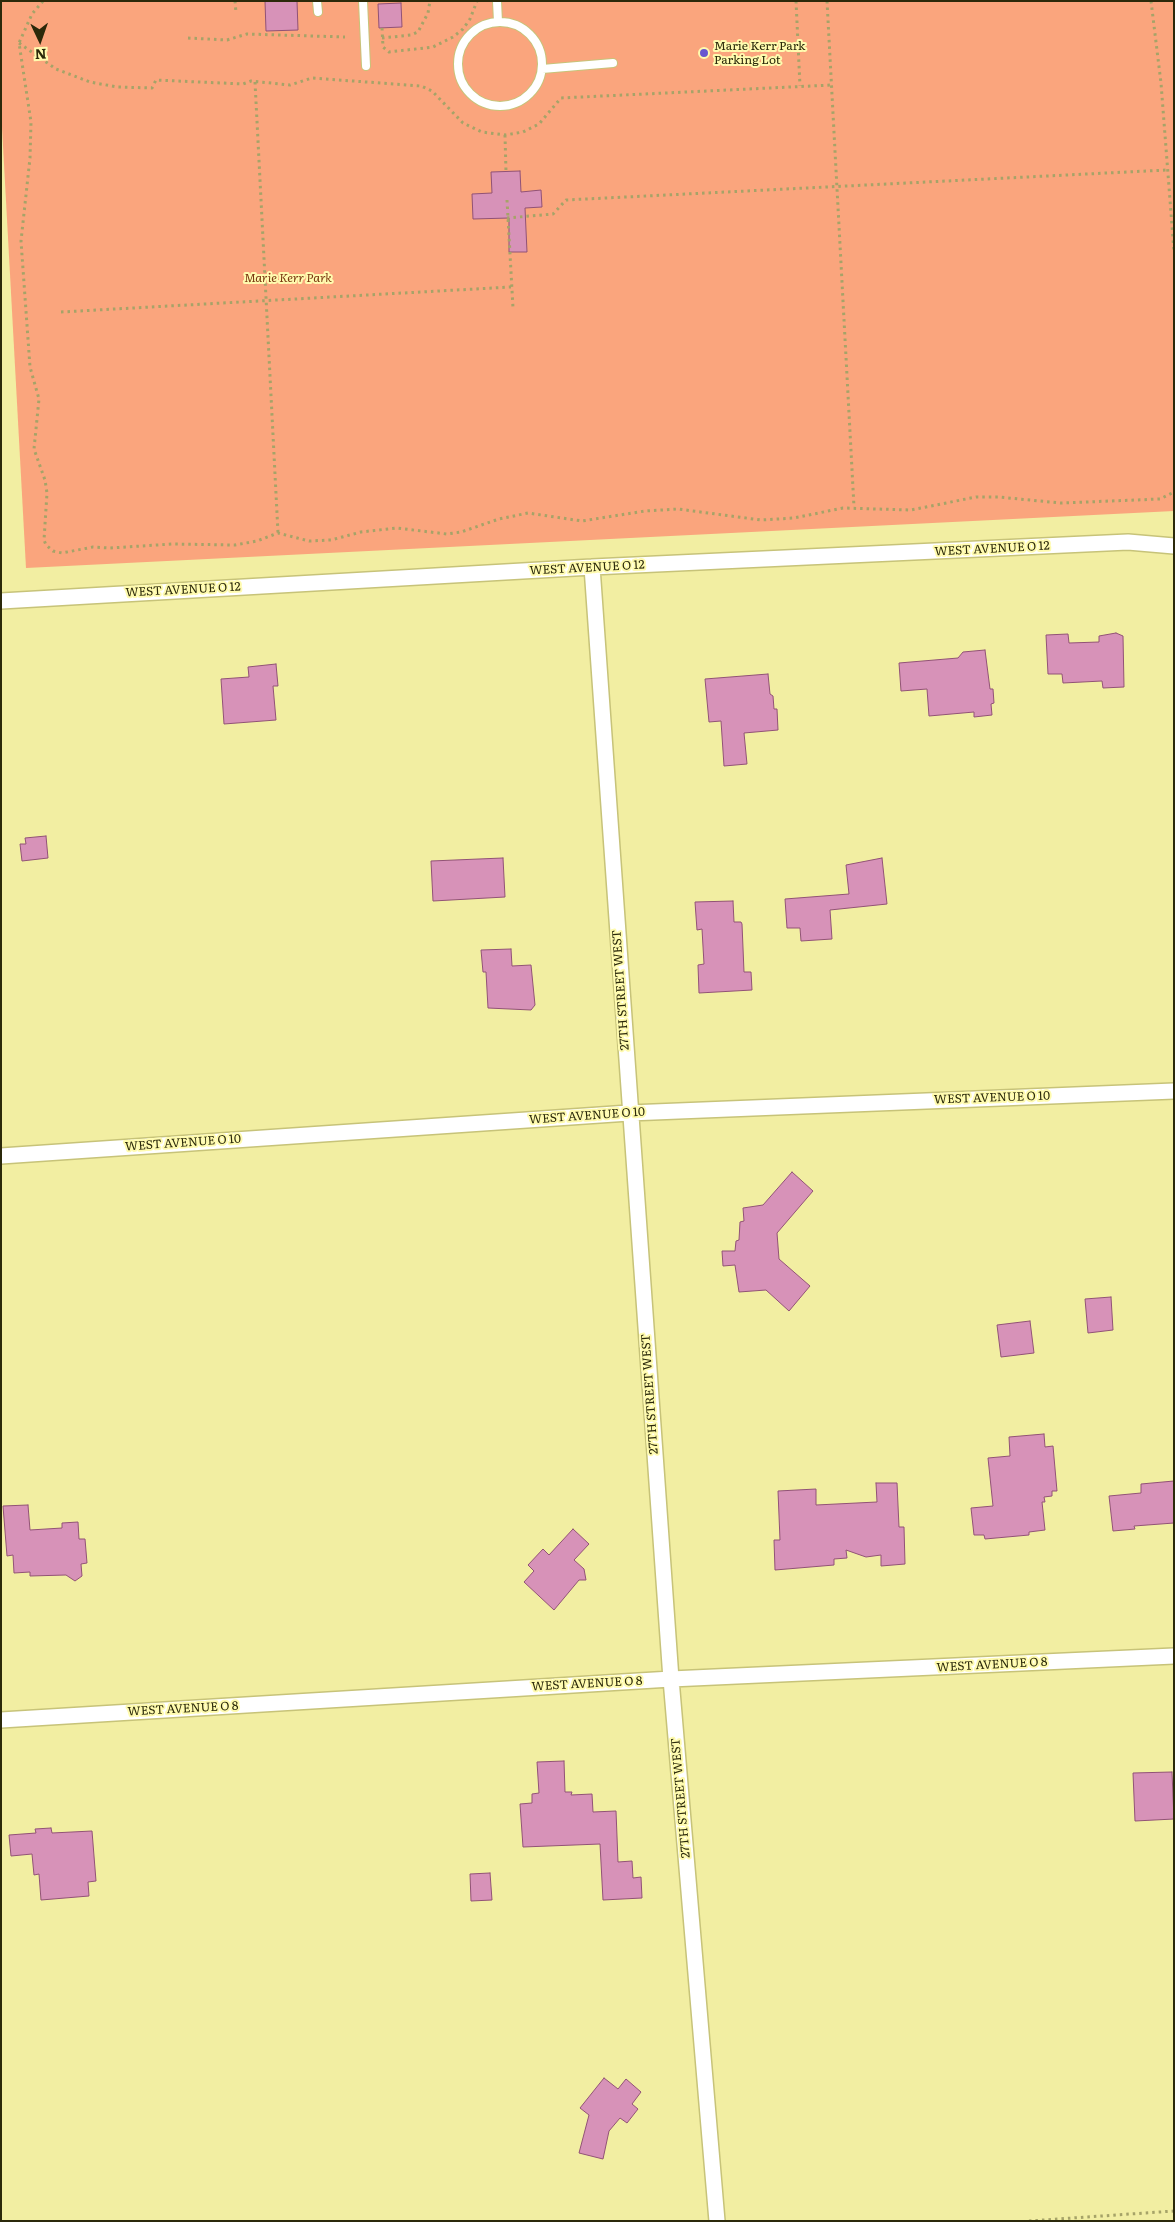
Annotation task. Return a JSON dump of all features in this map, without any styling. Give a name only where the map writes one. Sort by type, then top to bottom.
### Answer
[{"type":"street","name":"WEST AVENUE O 12","points":[[1,601],[592,567],[1128,542],[1174,546]]},
{"type":"street","name":"27TH STREET WEST","points":[[592,567],[670,1679],[717,2221]]},
{"type":"street","name":"WEST AVENUE O 10","points":[[1,1156],[629,1113],[1174,1091]]},
{"type":"street","name":"WEST AVENUE O 8","points":[[1,1720],[670,1679],[1174,1656]]},
{"type":"lane","points":[[318,1],[318,12]]},
{"type":"lane","points":[[363,1],[366,66]]},
{"type":"lane","points":[[496,1],[498,22]]},
{"type":"lane","points":[[498,22],[512,24],[526,30],[538,48],[542,69],[534,88],[519,102],[506,106],[492,105],[479,100],[468,92],[461,79],[458,66],[459,53],[464,41],[474,31],[485,25],[498,22]]},
{"type":"lane","points":[[542,69],[614,63]]},
{"type":"path","points":[[43,1],[32,14],[19,43],[31,122],[30,158],[21,241],[30,367],[39,399],[34,449],[46,480],[44,534],[46,545],[53,551],[62,553],[101,546],[110,548],[172,544],[235,545],[257,541],[278,533],[309,541],[322,541],[361,532],[396,528],[447,534],[461,532],[499,518],[528,513],[582,521],[645,511],[678,509],[761,520],[794,518],[854,507],[901,511],[976,497],[999,497],[1061,503],[1160,498],[1174,492]]},
{"type":"path","points":[[235,1],[236,13]]},
{"type":"path","points":[[382,38],[411,36],[418,32],[426,20],[430,1]]},
{"type":"path","points":[[382,28],[383,47],[389,52],[433,47],[453,37],[462,28],[470,19],[477,1]]},
{"type":"path","points":[[796,1],[800,86]]},
{"type":"path","points":[[828,1],[854,507]]},
{"type":"path","points":[[1150,1],[1161,84],[1174,252]]},
{"type":"path","points":[[188,38],[227,40],[248,34],[345,37]]},
{"type":"path","points":[[19,43],[56,69],[82,80],[110,86],[152,88],[156,80],[243,84],[255,82],[290,85],[312,78],[421,86],[432,91],[464,123],[482,132],[505,135],[523,132],[539,124],[561,98],[832,85]]},
{"type":"path","points":[[255,82],[278,533]]},
{"type":"path","points":[[505,135],[506,172]]},
{"type":"path","points":[[507,218],[554,214],[566,200],[1167,170]]},
{"type":"path","points":[[507,200],[513,308]]},
{"type":"path","points":[[61,312],[511,287]]},
{"type":"path","points":[[1029,2221],[1174,2211]]},
{"type":"green space","name":"Marie Kerr Park","points":[[1,1],[1174,1],[1174,511],[26,568],[1,109]]},
{"type":"building","points":[[265,1],[297,1],[298,30],[266,31]]},
{"type":"building","points":[[401,3],[402,27],[379,28],[378,4]]},
{"type":"building","points":[[520,171],[521,192],[541,190],[542,207],[525,208],[527,252],[509,252],[509,218],[473,219],[472,194],[492,193],[491,172]]},
{"type":"building","points":[[1116,633],[1123,636],[1124,687],[1103,688],[1102,681],[1063,683],[1062,674],[1048,674],[1046,635],[1068,634],[1069,643],[1099,642],[1099,636]]},
{"type":"building","points":[[985,650],[990,689],[993,689],[994,703],[991,704],[992,715],[974,717],[974,712],[929,716],[927,689],[901,691],[899,663],[958,658],[963,652]]},
{"type":"building","points":[[276,664],[278,686],[273,686],[276,720],[224,724],[221,679],[249,677],[248,667]]},
{"type":"building","points":[[768,674],[770,694],[773,696],[774,709],[777,709],[778,730],[744,733],[747,764],[724,766],[721,721],[709,722],[705,679]]},
{"type":"building","points":[[46,836],[48,858],[22,861],[20,844],[26,844],[25,838]]},
{"type":"building","points":[[503,858],[505,897],[433,901],[431,861]]},
{"type":"building","points":[[882,858],[887,904],[830,910],[832,939],[801,941],[800,928],[787,928],[785,899],[849,894],[846,865]]},
{"type":"building","points":[[733,901],[734,922],[741,922],[742,924],[744,972],[751,972],[752,990],[699,993],[698,965],[704,964],[702,929],[697,930],[695,902]]},
{"type":"building","points":[[511,949],[512,966],[531,965],[535,1005],[531,1010],[488,1008],[486,972],[483,972],[481,950]]},
{"type":"building","points":[[792,1172],[813,1191],[777,1233],[779,1259],[810,1286],[789,1311],[766,1290],[739,1292],[735,1265],[723,1266],[722,1251],[735,1251],[736,1241],[739,1240],[740,1222],[744,1221],[743,1208],[763,1205]]},
{"type":"building","points":[[1111,1297],[1113,1330],[1088,1333],[1085,1299]]},
{"type":"building","points":[[1030,1321],[1034,1353],[1001,1357],[997,1325]]},
{"type":"building","points":[[1044,1434],[1045,1447],[1053,1446],[1057,1491],[1052,1491],[1052,1496],[1044,1497],[1045,1502],[1042,1502],[1045,1530],[1029,1532],[1029,1535],[985,1539],[984,1535],[974,1535],[971,1508],[993,1506],[988,1458],[1010,1456],[1009,1437]]},
{"type":"building","points":[[1174,1481],[1174,1523],[1134,1526],[1135,1529],[1113,1531],[1109,1496],[1141,1493],[1141,1484]]},
{"type":"building","points":[[876,1483],[897,1483],[899,1527],[904,1527],[905,1564],[881,1566],[881,1555],[866,1557],[846,1550],[847,1558],[834,1559],[834,1565],[775,1570],[774,1540],[780,1540],[778,1491],[816,1489],[816,1505],[877,1502]]},
{"type":"building","points":[[28,1505],[30,1530],[62,1528],[62,1523],[78,1522],[79,1539],[85,1539],[87,1563],[81,1564],[82,1576],[75,1581],[66,1575],[30,1576],[30,1572],[14,1573],[13,1555],[7,1556],[3,1506]]},
{"type":"building","points":[[573,1529],[589,1544],[574,1560],[584,1569],[586,1580],[579,1580],[554,1610],[524,1582],[534,1571],[528,1565],[543,1549],[549,1555]]},
{"type":"building","points":[[564,1761],[565,1792],[572,1792],[571,1795],[592,1794],[593,1812],[616,1811],[618,1862],[632,1861],[633,1878],[641,1877],[642,1898],[603,1900],[600,1844],[523,1847],[520,1804],[532,1803],[532,1794],[539,1793],[537,1762]]},
{"type":"building","points":[[1172,1772],[1174,1819],[1135,1821],[1133,1773]]},
{"type":"building","points":[[51,1828],[52,1833],[92,1831],[96,1881],[88,1882],[89,1896],[41,1900],[39,1874],[34,1875],[32,1854],[11,1856],[9,1835],[36,1833],[35,1829]]},
{"type":"building","points":[[490,1873],[492,1900],[471,1901],[470,1874]]},
{"type":"building","points":[[604,2078],[618,2089],[626,2079],[641,2092],[632,2104],[638,2109],[627,2123],[620,2118],[609,2131],[603,2159],[579,2153],[589,2115],[580,2108]]},
{"type":"place","name":"Marie Kerr Park Parking Lot","points":[[704,53]]}]
